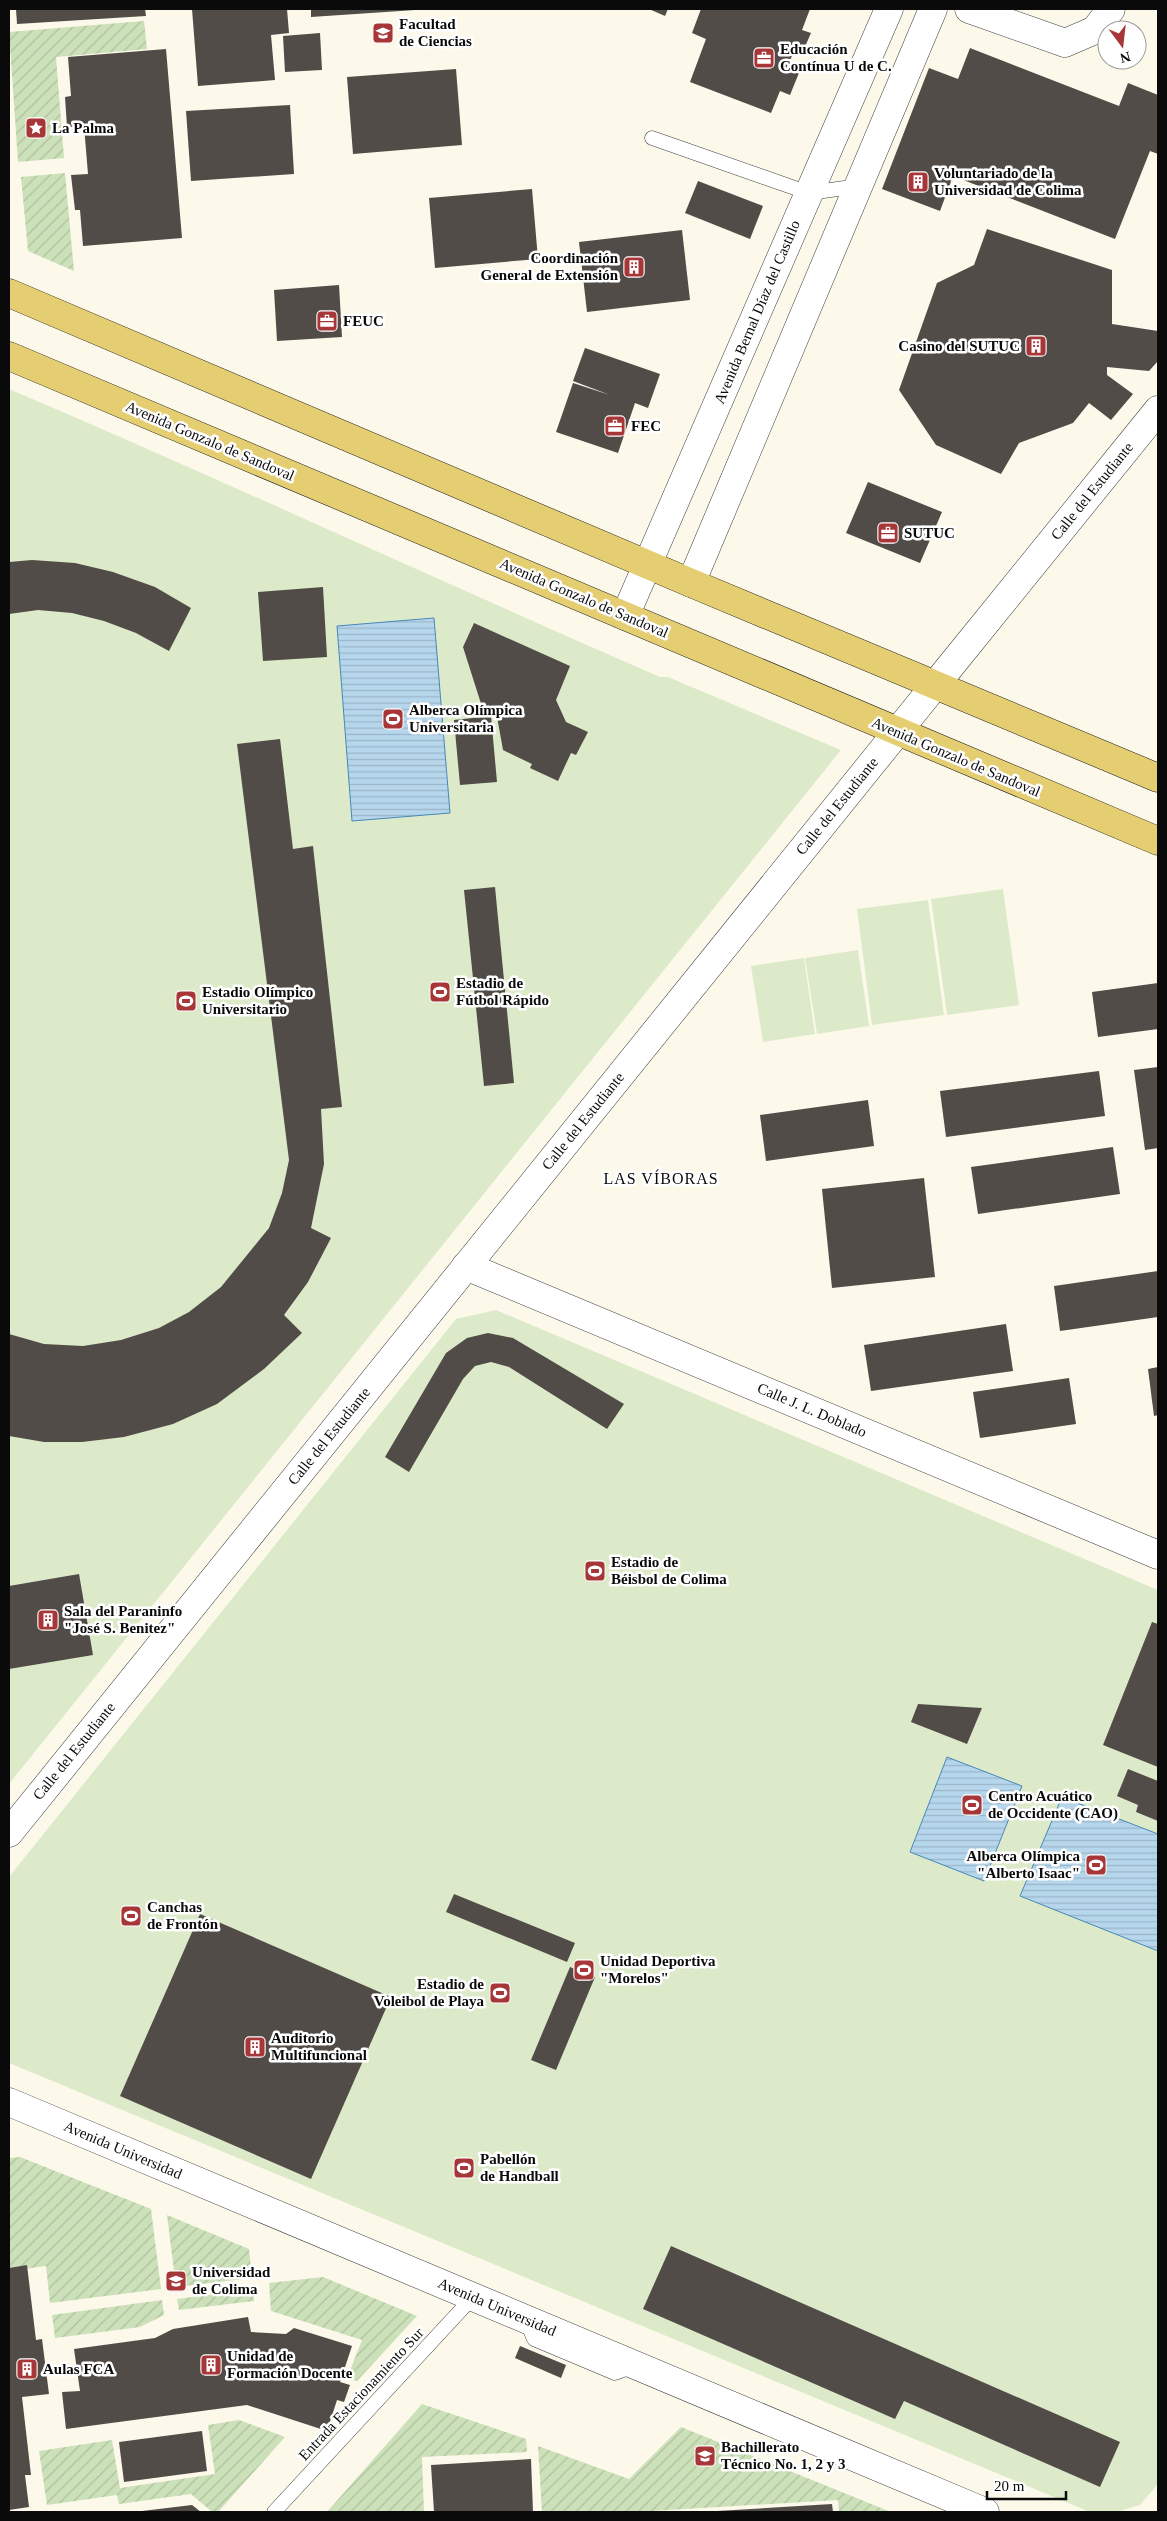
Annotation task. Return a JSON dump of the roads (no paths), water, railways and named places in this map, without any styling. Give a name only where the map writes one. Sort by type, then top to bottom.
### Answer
[{"type":"main road","points":[[9,293],[648,562],[691,583],[1158,778]]},
{"type":"main road","name":"Avenida Gonzalo de Sandoval","points":[[9,356],[1158,841]]},
{"type":"street","name":"Avenida Bernal Díaz del Castillo","points":[[625,616],[889,9]]},
{"type":"street","points":[[691,583],[933,9]]},
{"type":"street","points":[[970,9],[1065,43],[1095,30],[1111,9]]},
{"type":"street","name":"Calle del Estudiante","points":[[9,1833],[1158,410]]},
{"type":"street","name":"Calle J. L. Doblado","points":[[466,1266],[1158,1555]]},
{"type":"street","name":"Avenida Universidad","points":[[9,2102],[985,2512]]},
{"type":"lane","points":[[652,138],[809,193],[859,186]]},
{"type":"lane","name":"Entrada Estacionamiento Sur","points":[[274,2512],[473,2297]]},
{"type":"water","name":"Alberca Olímpica Universitaria","points":[[434,618],[450,813],[352,821],[337,626]]},
{"type":"water","points":[[947,1757],[1022,1786],[984,1881],[910,1852]]},
{"type":"water","name":"Alberca Olímpica \"Alberto Isaac\"","points":[[1062,1797],[1158,1834],[1158,1951],[1020,1896]]},
{"type":"place","name":"Facultad de Ciencias","points":[[383,33]]},
{"type":"place","name":"Educación Contínua U de C.","points":[[764,58]]},
{"type":"place","name":"La Palma","points":[[36,128]]},
{"type":"place","name":"Voluntariado de la Universidad de Colima","points":[[918,182]]},
{"type":"place","name":"Coordinación General de Extensión","points":[[634,267]]},
{"type":"place","name":"FEUC","points":[[327,321]]},
{"type":"place","name":"Casino del SUTUC","points":[[1036,346]]},
{"type":"place","name":"FEC","points":[[615,426]]},
{"type":"place","name":"SUTUC","points":[[888,533]]},
{"type":"place","name":"Alberca Olímpica Universitaria","points":[[393,719]]},
{"type":"place","name":"Estadio de Fútbol Rápido","points":[[440,992]]},
{"type":"place","name":"Estadio Olímpico Universitario","points":[[186,1001]]},
{"type":"place","name":"Estadio de Béisbol de Colima","points":[[595,1571]]},
{"type":"place","name":"Sala del Paraninfo \"José S. Benitez\"","points":[[48,1620]]},
{"type":"place","name":"Centro Acuático de Occidente (CAO)","points":[[972,1805]]},
{"type":"place","name":"Alberca Olímpica \"Alberto Isaac\"","points":[[1096,1865]]},
{"type":"place","name":"Canchas de Frontón","points":[[131,1916]]},
{"type":"place","name":"Unidad Deportiva \"Morelos\"","points":[[584,1970]]},
{"type":"place","name":"Estadio de Voleibol de Playa","points":[[500,1993]]},
{"type":"place","name":"Auditorio Multifuncional","points":[[255,2047]]},
{"type":"place","name":"Pabellón de Handball","points":[[464,2168]]},
{"type":"place","name":"Universidad de Colima","points":[[176,2281]]},
{"type":"place","name":"Unidad de Formación Docente","points":[[211,2365]]},
{"type":"place","name":"Aulas FCA","points":[[27,2369]]},
{"type":"place","name":"Bachillerato Técnico No. 1, 2 y 3","points":[[705,2456]]},
{"type":"district","name":"LAS VÍBORAS","points":[[661,1178]]}]
